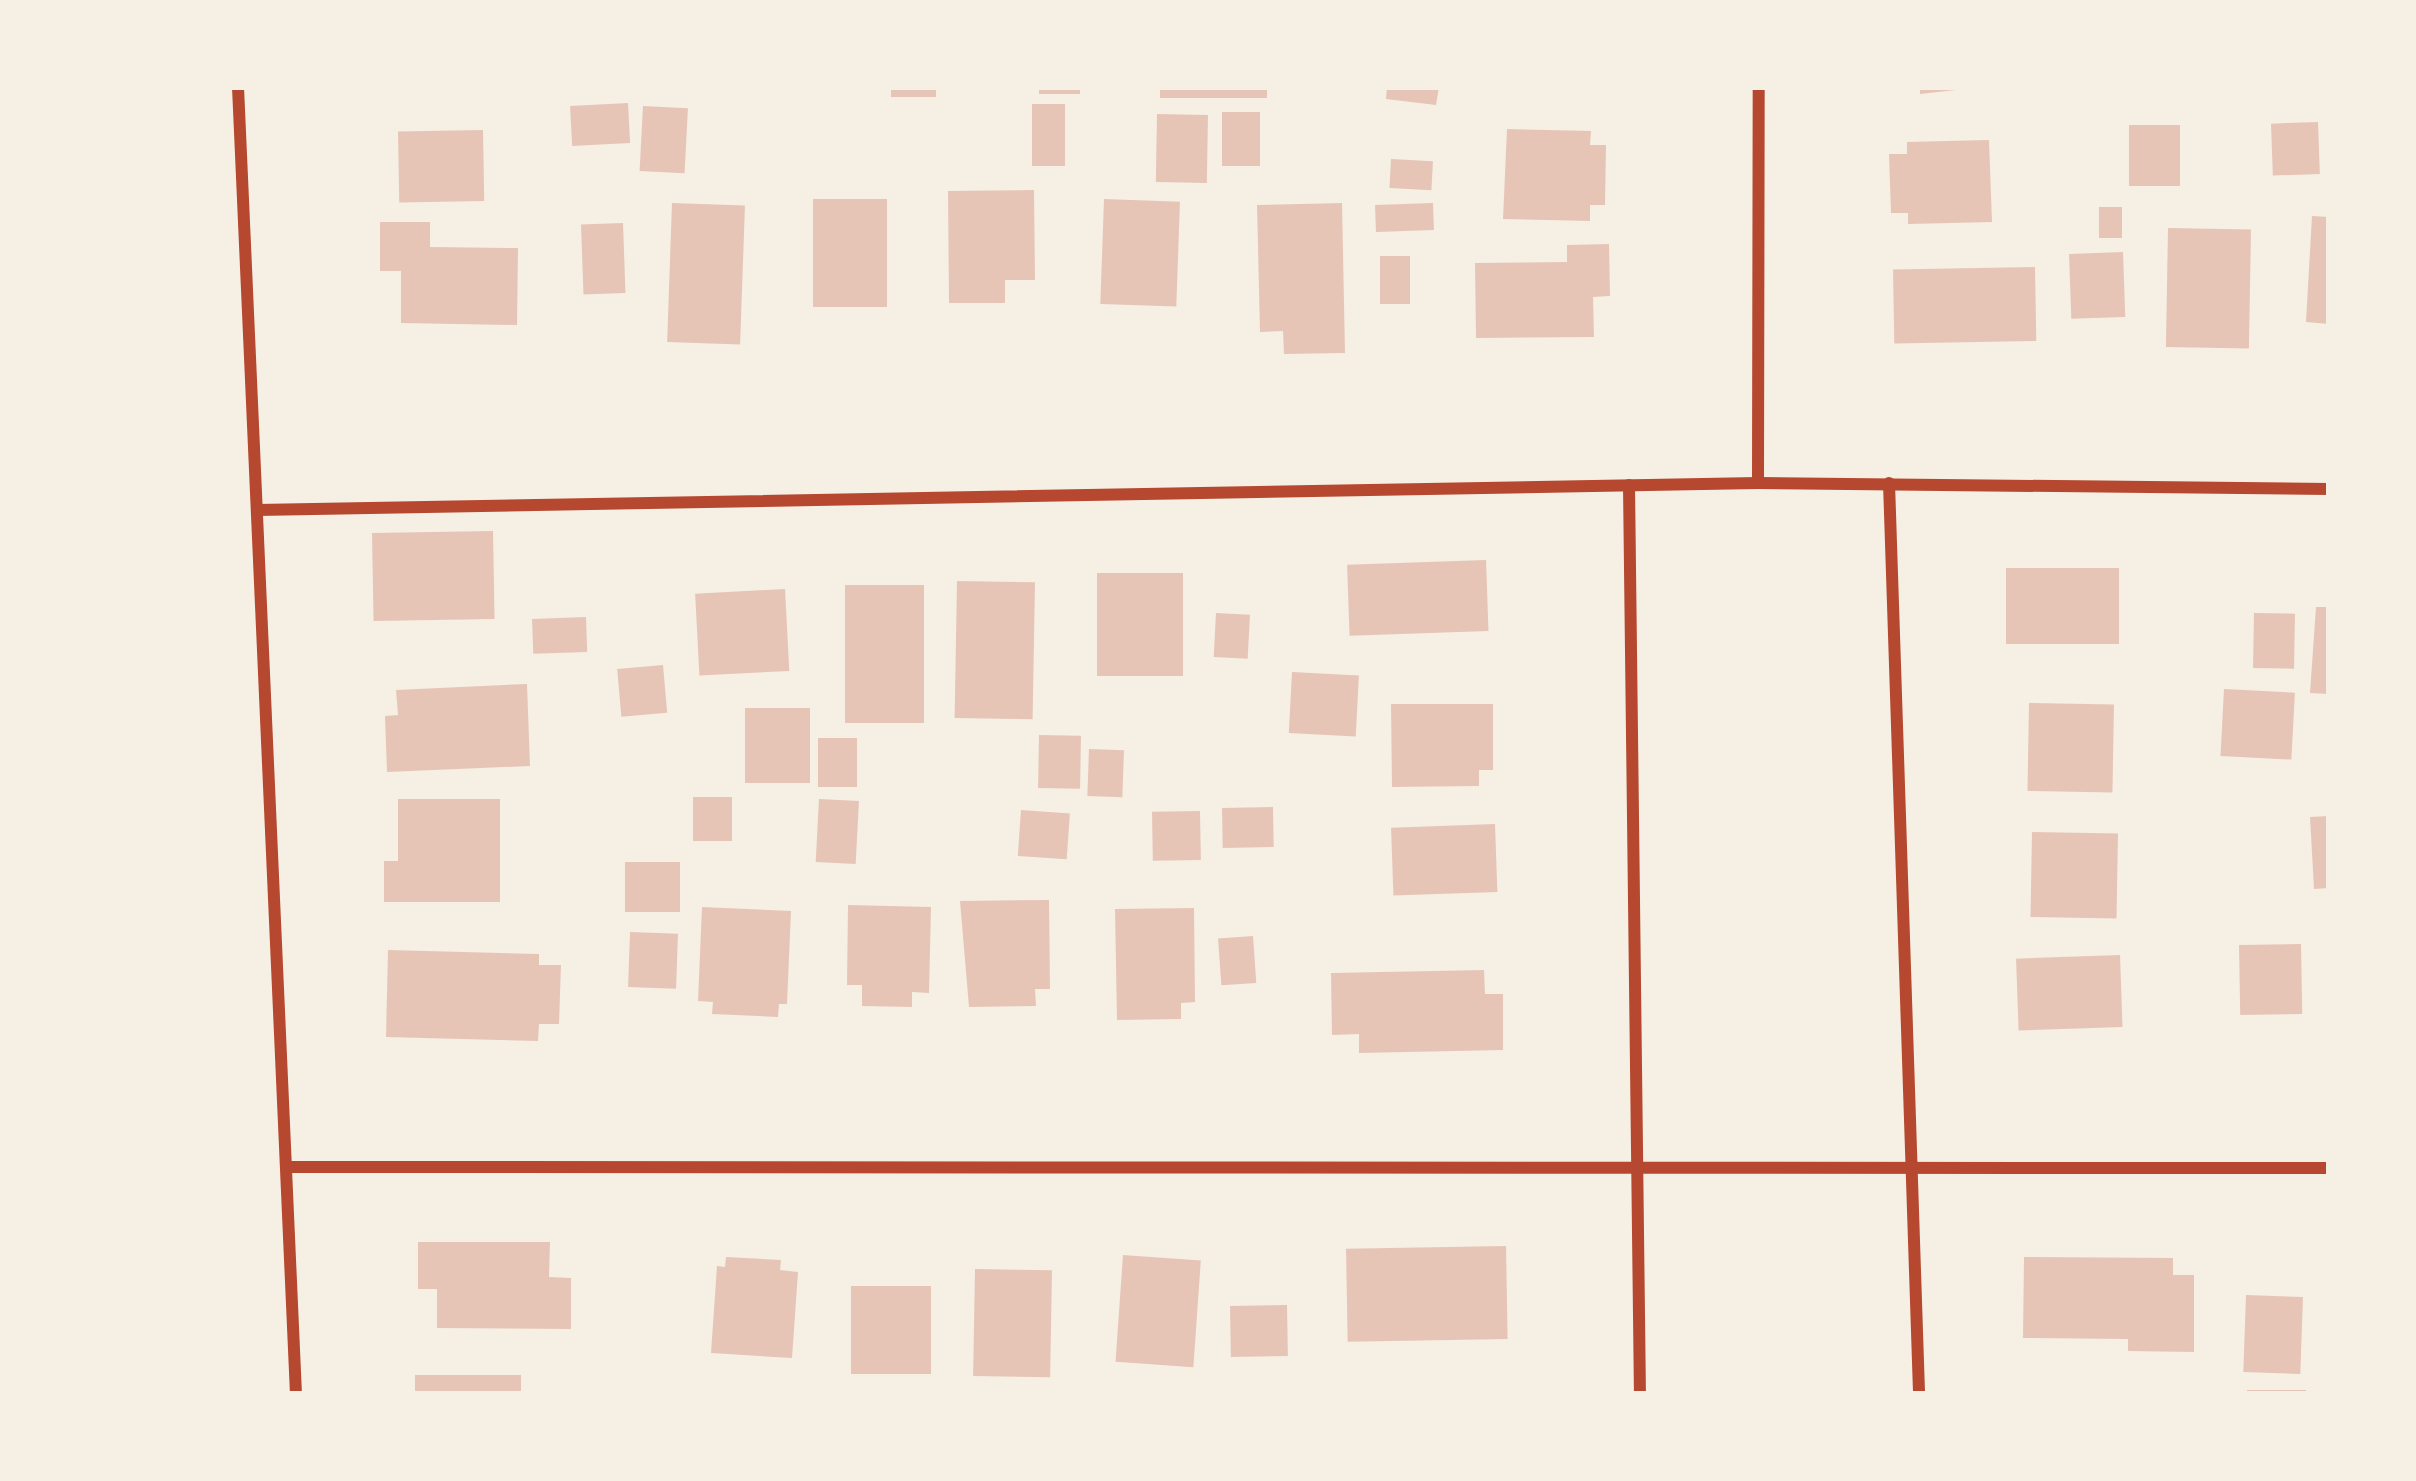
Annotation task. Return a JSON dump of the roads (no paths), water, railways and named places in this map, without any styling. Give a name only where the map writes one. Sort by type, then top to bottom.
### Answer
[{"type":"street","points":[[238,87],[290,1167],[296,1394]]},
{"type":"street","points":[[1758,483],[1760,87]]},
{"type":"street","points":[[256,510],[1758,483],[2329,489]]},
{"type":"street","points":[[1889,483],[1916,1168],[1919,1394]]},
{"type":"street","points":[[1629,485],[1640,1394]]},
{"type":"street","points":[[290,1167],[2329,1168]]}]
